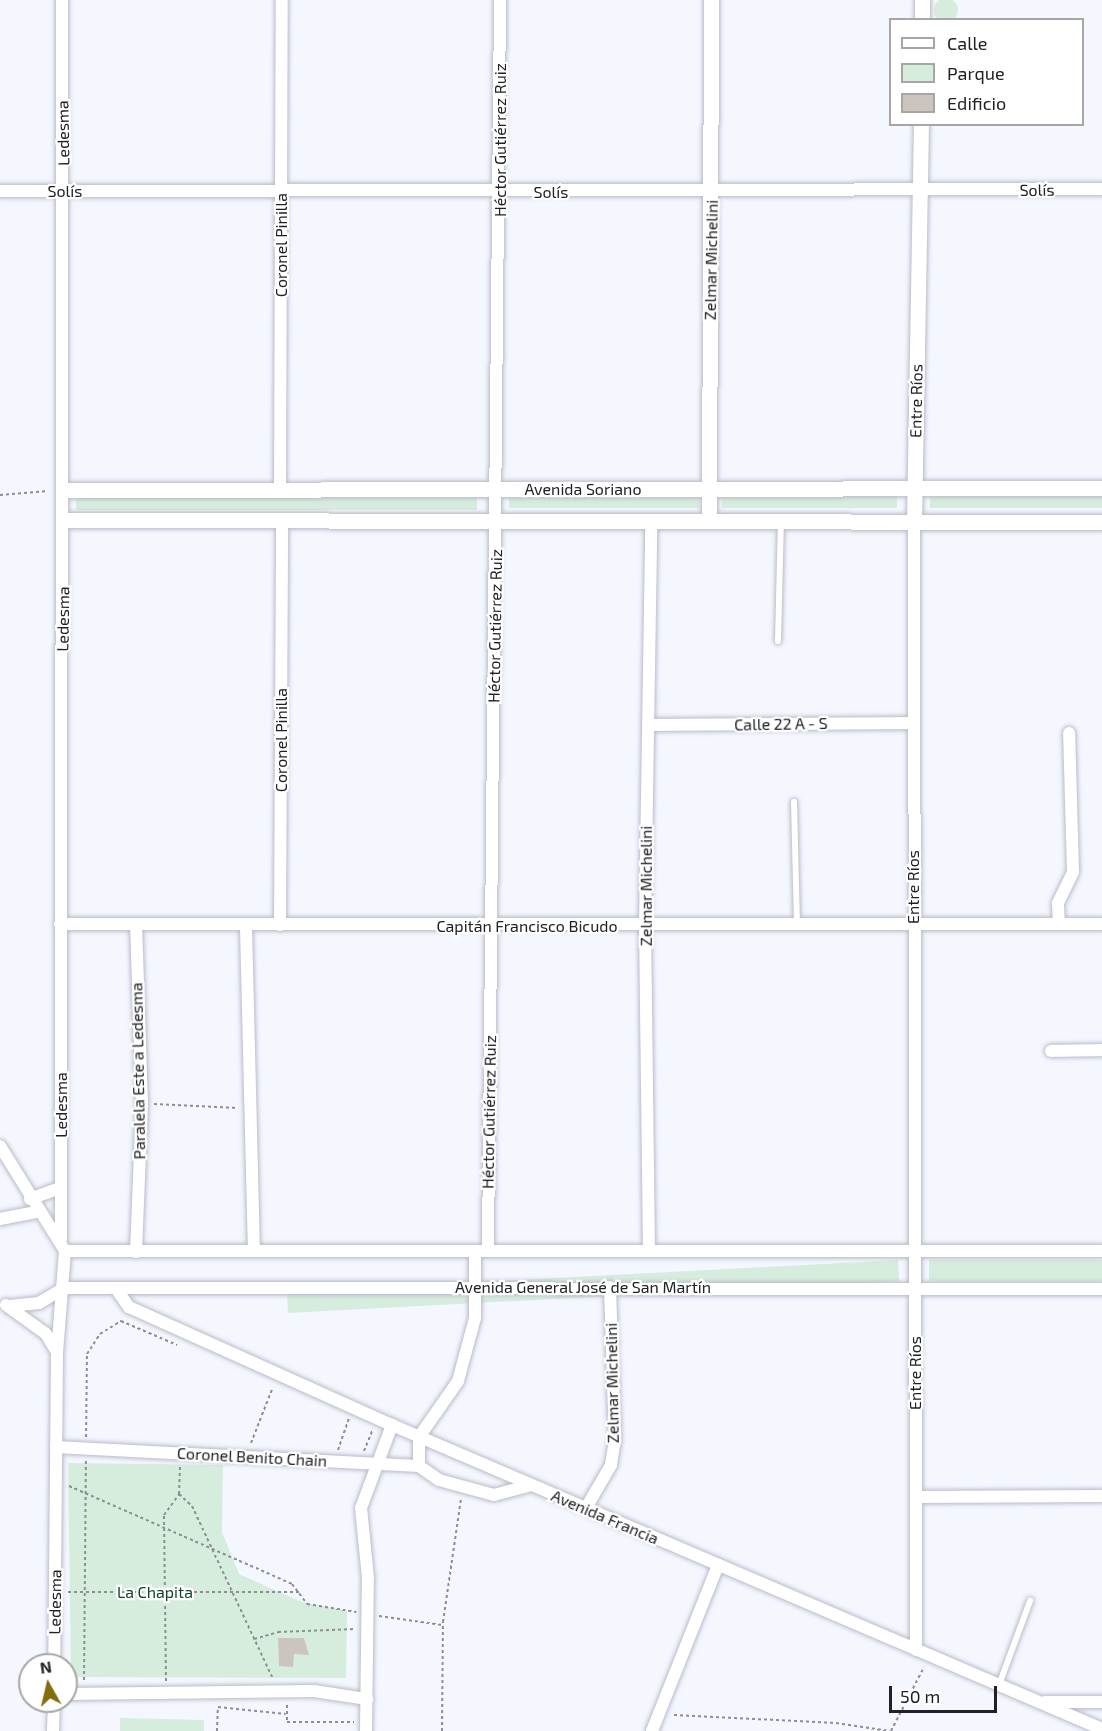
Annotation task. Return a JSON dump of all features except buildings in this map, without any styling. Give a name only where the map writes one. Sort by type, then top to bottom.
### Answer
[{"type":"street","name":"Ledesma","points":[[54,1653],[57,1352],[64,1288],[61,1188],[60,924],[64,520],[62,0]]},
{"type":"street","name":"Coronel Pinilla","points":[[280,490],[282,0]]},
{"type":"street","name":"Héctor Gutiérrez Ruiz","points":[[488,1251],[501,192],[500,0]]},
{"type":"street","name":"Zelmar Michelini","points":[[709,521],[711,0]]},
{"type":"street","points":[[922,0],[922,18]]},
{"type":"street","name":"Entre Ríos","points":[[916,1650],[913,1252],[914,489],[921,126]]},
{"type":"street","name":"Solís","points":[[0,191],[921,193],[1102,189]]},
{"type":"street","name":"Avenida Soriano","points":[[64,490],[1102,488]]},
{"type":"street","name":"Avenida Soriano","points":[[64,520],[1102,522]]},
{"type":"street","name":"Coronel Pinilla","points":[[280,925],[282,520]]},
{"type":"street","name":"Zelmar Michelini","points":[[649,1251],[645,925],[651,522]]},
{"type":"street","name":"Calle 22 A - S","points":[[648,725],[914,723]]},
{"type":"street","points":[[1059,924],[1058,903],[1073,872],[1069,733]]},
{"type":"street","name":"Capitán Francisco Bicudo","points":[[60,924],[246,927],[280,925],[491,927],[1102,924]]},
{"type":"street","name":"Paralela Este a Ledesma","points":[[136,925],[142,1104],[136,1252]]},
{"type":"street","points":[[246,927],[254,1251]]},
{"type":"street","points":[[1051,1051],[1102,1050]]},
{"type":"street","points":[[0,1146],[37,1212],[63,1245],[136,1252],[1102,1251]]},
{"type":"street","points":[[30,1199],[61,1188]]},
{"type":"street","points":[[0,1220],[37,1212]]},
{"type":"street","points":[[475,1251],[477,1286],[475,1318],[458,1381],[419,1437],[419,1467],[466,1489],[494,1495],[532,1485]]},
{"type":"street","name":"Avenida General José de San Martín","points":[[64,1288],[117,1290],[184,1284],[914,1289],[1102,1288]]},
{"type":"street","name":"Zelmar Michelini","points":[[585,1508],[611,1465],[615,1439],[610,1287]]},
{"type":"street","points":[[3,1304],[39,1303],[64,1288]]},
{"type":"street","name":"Avenida Francia","points":[[117,1290],[129,1307],[392,1425],[1102,1729]]},
{"type":"street","points":[[3,1304],[46,1334],[57,1352]]},
{"type":"street","points":[[366,1727],[368,1614],[361,1508],[374,1464],[392,1425]]},
{"type":"street","name":"Coronel Benito Chain","points":[[56,1447],[419,1467]]},
{"type":"street","points":[[916,1497],[1102,1496]]},
{"type":"street","points":[[652,1731],[718,1565]]},
{"type":"street","points":[[78,1694],[283,1692],[367,1699]]},
{"type":"street","points":[[1038,1702],[1102,1702]]},
{"type":"street","points":[[53,1731],[54,1713]]},
{"type":"lane","points":[[778,641],[781,521]]},
{"type":"lane","points":[[794,802],[797,925]]},
{"type":"lane","points":[[998,1686],[1030,1601]]},
{"type":"path","points":[[0,495],[64,490]]},
{"type":"path","points":[[142,1104],[250,1108]]},
{"type":"path","points":[[245,1457],[274,1384]]},
{"type":"path","points":[[334,1462],[350,1416]]},
{"type":"path","points":[[359,1463],[374,1425]]},
{"type":"path","points":[[166,1693],[164,1515],[179,1494],[180,1453]]},
{"type":"path","points":[[56,1480],[292,1584],[307,1605],[442,1625]]},
{"type":"path","points":[[442,1731],[442,1625],[459,1504],[466,1489]]},
{"type":"path","points":[[179,1494],[192,1506],[254,1639],[283,1692],[287,1722],[366,1727]]},
{"type":"path","points":[[55,1592],[299,1592]]},
{"type":"path","points":[[254,1639],[278,1632],[368,1629]]},
{"type":"path","points":[[659,1714],[836,1723],[890,1731],[930,1656]]},
{"type":"path","points":[[217,1731],[218,1707],[287,1714]]},
{"type":"green space","points":[[941,-1],[951,-1],[957,5],[957,15],[954,18],[938,18],[935,15],[935,5]]},
{"type":"green space","points":[[722,495],[897,495],[897,508],[722,508]]},
{"type":"green space","points":[[930,495],[1102,495],[1102,508],[930,508]]},
{"type":"green space","points":[[509,496],[699,496],[699,508],[509,508]]},
{"type":"green space","points":[[76,497],[477,497],[477,510],[76,510]]},
{"type":"green space","points":[[898,1260],[899,1281],[288,1313],[287,1292]]},
{"type":"green space","points":[[929,1260],[1102,1260],[1102,1281],[929,1281]]},
{"type":"green space","name":"La Chapita","points":[[68,1463],[223,1465],[222,1532],[239,1574],[302,1602],[347,1611],[346,1678],[78,1677],[78,1653],[71,1653]]},
{"type":"green space","points":[[120,1718],[204,1720],[204,1731],[120,1731]]}]
